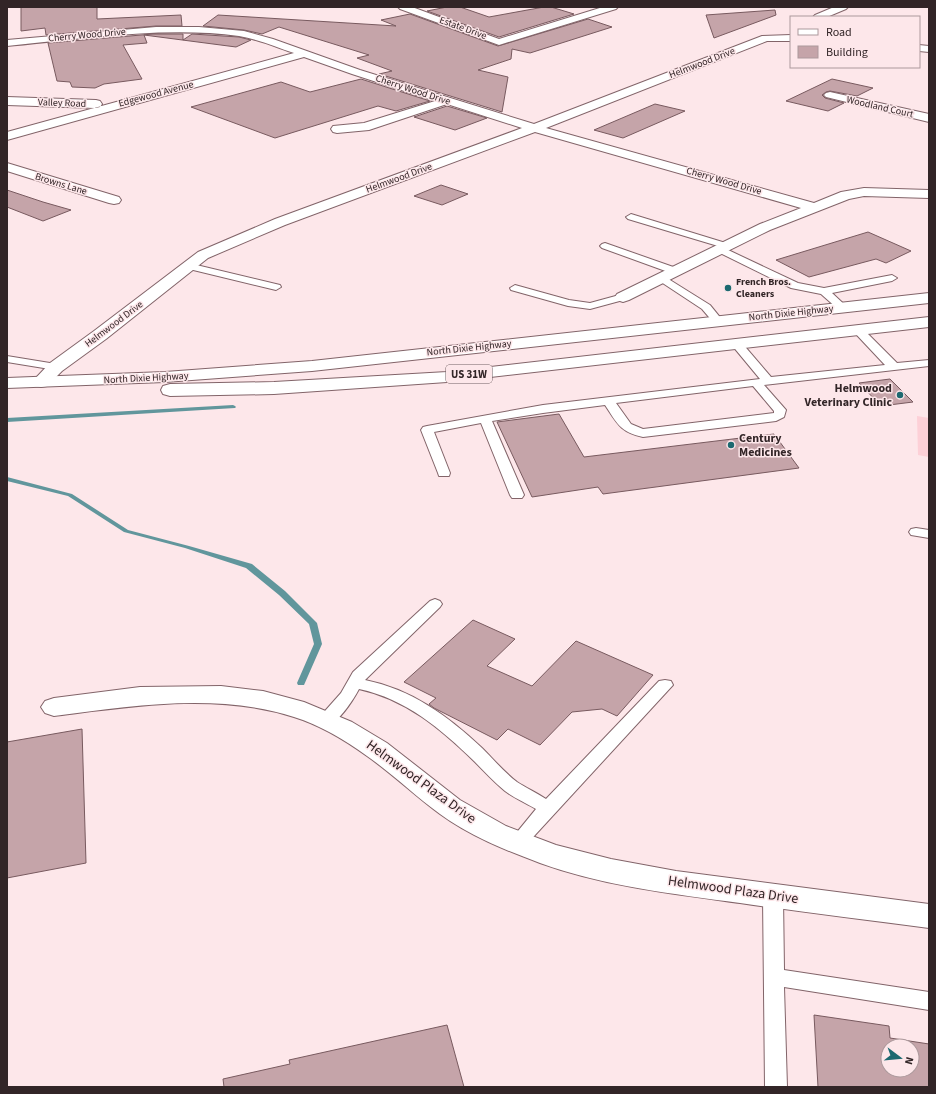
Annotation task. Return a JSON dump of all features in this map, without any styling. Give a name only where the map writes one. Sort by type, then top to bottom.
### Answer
[{"type":"street","name":"Estate Drive","points":[[403,7],[499,42],[613,7]]},
{"type":"street","points":[[820,16],[843,7]]},
{"type":"street","points":[[766,38],[790,28]]},
{"type":"street","name":"Cherry Wood Drive","points":[[7,43],[142,31],[199,30],[227,32],[250,36],[446,101],[534,128],[813,206]]},
{"type":"street","name":"Helmwood Drive","points":[[41,382],[56,366],[136,307],[188,266],[204,255],[254,232],[534,128],[766,38],[790,38]]},
{"type":"street","name":"Edgewood Avenue","points":[[7,136],[118,104],[304,54]]},
{"type":"street","name":"Woodland Court","points":[[830,95],[929,118]]},
{"type":"street","name":"Valley Road","points":[[7,101],[118,104]]},
{"type":"street","points":[[337,129],[365,127],[446,101]]},
{"type":"street","name":"Browns Lane","points":[[7,168],[114,200]]},
{"type":"street","points":[[623,297],[765,227],[813,206],[846,195],[864,192],[929,194]]},
{"type":"street","name":"North Dixie Highway","points":[[7,384],[165,377],[312,366],[929,298]]},
{"type":"street","name":"North Dixie Highway","points":[[7,395],[274,388],[447,377],[929,322]]},
{"type":"street","name":"Helmwood Plaza Drive","points":[[54,708],[140,696],[221,695],[263,700],[304,712],[342,728],[378,750],[450,807],[496,834],[551,856],[611,871],[676,883],[773,897],[929,916]]},
{"type":"lane","points":[[631,217],[722,248],[795,286],[824,291],[892,278]]},
{"type":"lane","points":[[605,246],[668,275],[706,307],[718,321]]},
{"type":"lane","points":[[188,266],[276,287]]},
{"type":"lane","points":[[515,288],[568,303],[590,306],[623,297]]},
{"type":"lane","points":[[824,291],[842,307]]},
{"type":"lane","points":[[858,330],[894,367]]},
{"type":"lane","points":[[609,402],[628,429],[634,432],[643,433],[776,417],[780,414],[780,410],[737,344]]},
{"type":"lane","points":[[7,360],[56,366]]},
{"type":"lane","points":[[444,473],[427,430],[543,409],[929,363]]},
{"type":"lane","points":[[485,419],[517,495]]},
{"type":"lane","points":[[325,720],[347,697],[359,676],[435,604]]},
{"type":"lane","points":[[355,683],[379,688],[397,695],[426,711],[459,737],[511,786],[548,808]]},
{"type":"lane","points":[[518,842],[548,808],[665,685]]},
{"type":"lane","points":[[773,897],[776,1087]]},
{"type":"lane","points":[[774,977],[929,1001]]},
{"type":"shaded area","points":[[917,416],[929,418],[929,457],[918,455]]},
{"type":"building","points":[[21,7],[97,7],[97,19],[181,15],[182,26],[156,26],[46,35],[45,28],[21,31]]},
{"type":"building","points":[[447,7],[460,7],[489,17],[544,7],[551,7],[574,14],[499,37],[427,11]]},
{"type":"building","points":[[775,10],[776,15],[714,38],[706,15]]},
{"type":"building","points":[[410,14],[498,46],[588,19],[612,27],[530,53],[512,49],[511,59],[478,70],[508,77],[502,112],[379,74],[392,71],[357,58],[369,55],[279,27],[262,34],[244,30],[203,26],[218,15],[396,26],[381,20]]},
{"type":"building","points":[[153,34],[183,34],[183,40],[192,34],[239,37],[251,40],[236,47],[144,35],[147,43],[123,45],[142,79],[104,84],[95,88],[72,87],[70,82],[57,81],[48,43]]},
{"type":"building","points":[[361,79],[430,101],[396,111],[378,106],[275,138],[191,107],[281,82],[310,92]]},
{"type":"building","points":[[832,79],[873,88],[857,96],[830,91],[826,92],[822,95],[825,98],[844,103],[828,111],[786,101]]},
{"type":"building","points":[[655,104],[685,111],[623,138],[594,130]]},
{"type":"building","points":[[447,106],[487,118],[455,130],[414,117]]},
{"type":"building","points":[[441,185],[468,194],[442,205],[414,196]]},
{"type":"building","points":[[7,190],[71,210],[43,221],[7,207]]},
{"type":"building","points":[[868,232],[911,251],[886,263],[876,259],[809,277],[776,260]]},
{"type":"building","name":"Helmwood Veterinary Clinic","points":[[890,379],[913,402],[881,406],[859,383]]},
{"type":"building","name":"Century Medicines","points":[[559,414],[584,457],[774,434],[799,468],[603,494],[598,487],[532,497],[497,422]]},
{"type":"building","points":[[473,620],[515,639],[487,666],[532,686],[576,641],[653,675],[617,716],[602,709],[572,712],[540,745],[508,729],[497,740],[434,708],[429,704],[436,698],[404,682]]},
{"type":"building","points":[[82,729],[86,863],[7,878],[7,742]]},
{"type":"building","points":[[814,1015],[889,1026],[890,1038],[880,1038],[880,1078],[920,1078],[920,1043],[929,1044],[929,1087],[818,1087]]},
{"type":"building","points":[[447,1025],[464,1087],[224,1087],[223,1079],[290,1064],[289,1060]]},
{"type":"waterway","points":[[7,420],[233,407]]},
{"type":"waterway","points":[[7,479],[70,495],[126,531],[187,547],[249,566],[282,593],[313,623],[318,644],[301,683]]},
{"type":"place","name":"French Bros. Cleaners","points":[[728,288]]},
{"type":"place","name":"Helmwood Veterinary Clinic","points":[[900,395]]},
{"type":"place","name":"Century Medicines","points":[[731,445]]}]
